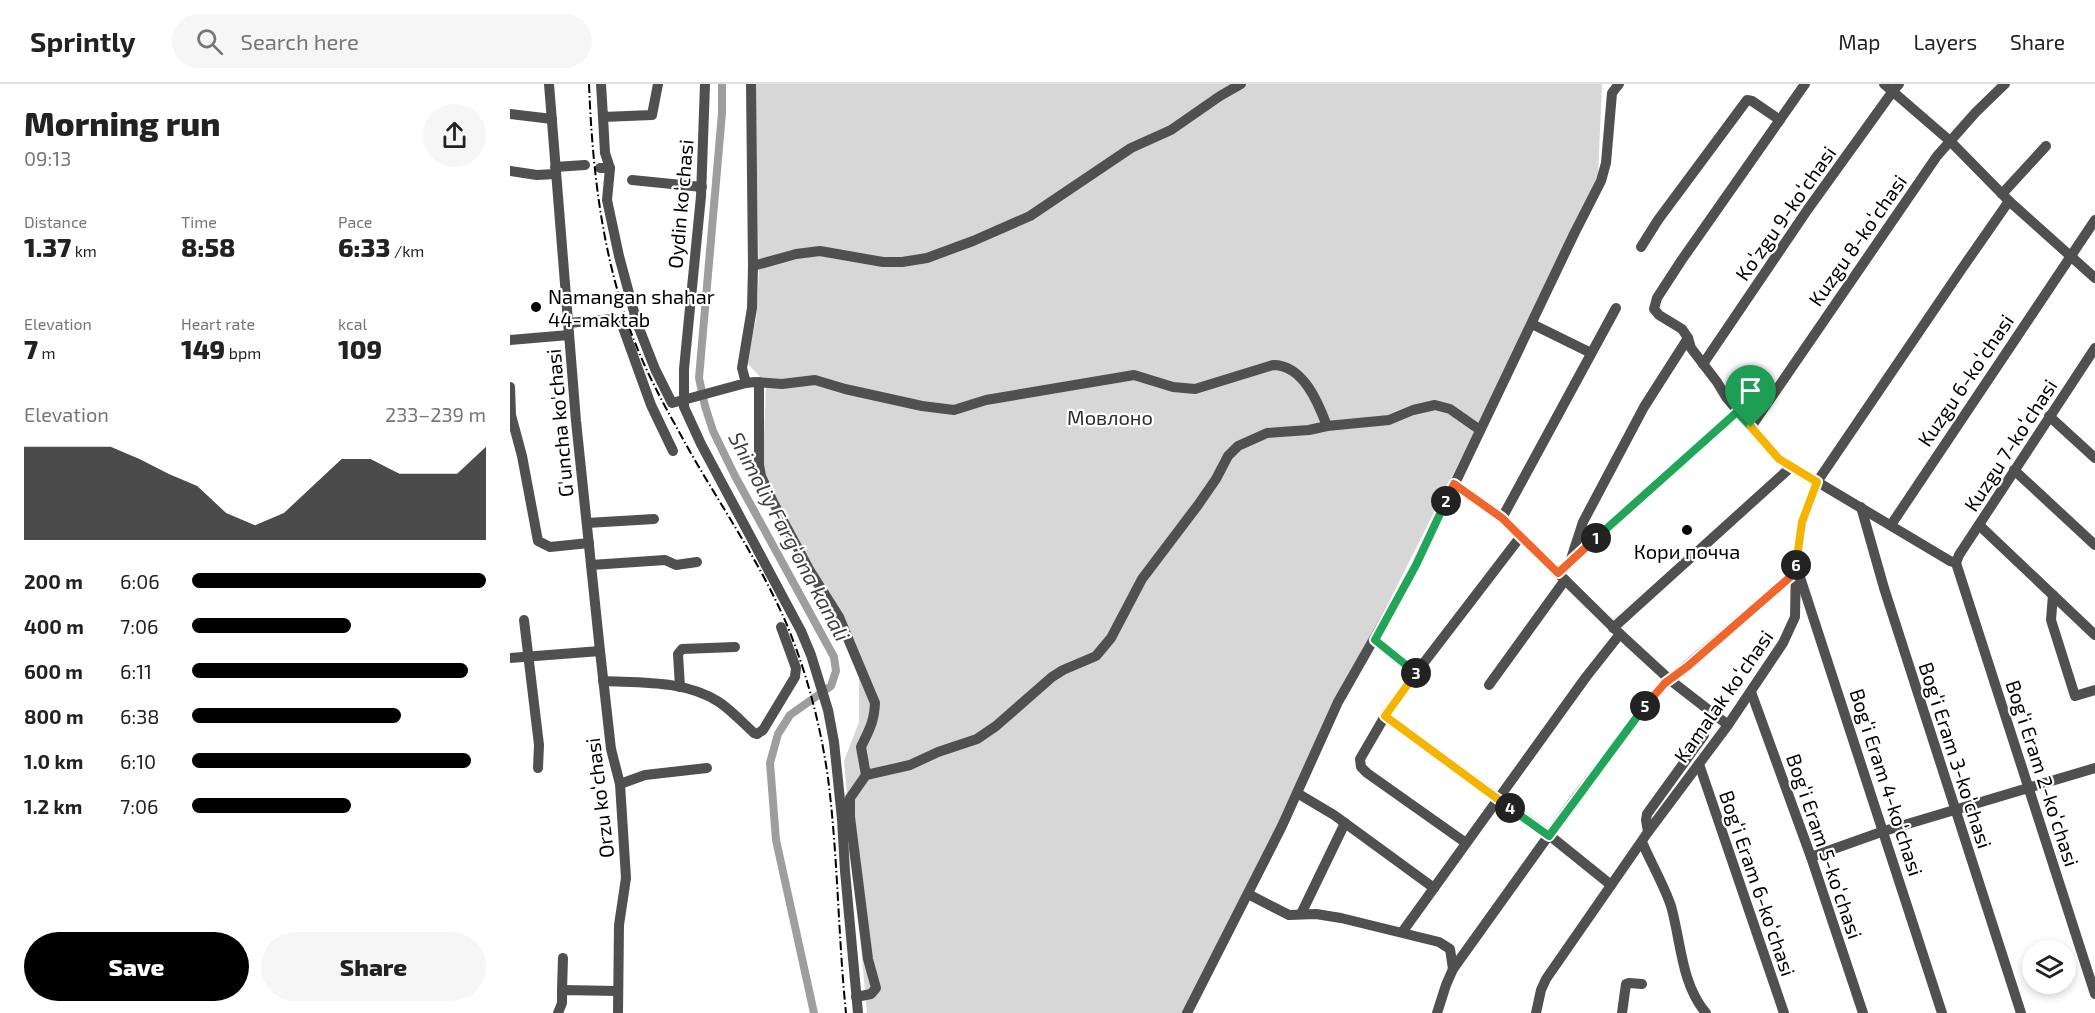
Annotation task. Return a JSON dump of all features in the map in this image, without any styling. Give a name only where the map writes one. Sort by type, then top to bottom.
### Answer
[{"type":"street","name":"G'uncha ko'chasi","points":[[549,84],[569,329],[600,651]]},
{"type":"street","points":[[601,84],[608,200],[619,256],[637,323],[654,369],[672,403],[746,383],[782,384],[815,380],[922,406],[954,410],[987,400],[1134,375],[1173,387],[1195,389],[1273,365],[1281,365],[1296,374],[1309,389],[1327,426]]},
{"type":"street","points":[[603,117],[652,115],[658,84]]},
{"type":"street","name":"Oydin koʻchasi","points":[[686,398],[684,369],[702,187],[705,84]]},
{"type":"street","points":[[746,383],[742,368],[752,308],[753,266],[751,84]]},
{"type":"street","points":[[753,266],[796,254],[820,251],[883,262],[927,258],[1030,216],[1131,148],[1171,130],[1241,84]]},
{"type":"street","points":[[1187,1013],[1248,894],[1338,702],[1416,565],[1574,234],[1602,181],[1606,163],[1611,88],[1619,84]]},
{"type":"street","points":[[1805,84],[1739,176],[1657,298],[1654,309],[1659,315],[1682,329],[1691,348],[1737,412],[1779,459],[1956,563]]},
{"type":"street","name":"Kuzgu 8-koʻchasi","points":[[1751,427],[1937,156],[1976,112],[2005,84]]},
{"type":"street","points":[[1892,86],[2006,197],[2095,278]]},
{"type":"street","name":"Koʻzgu 9-koʻchasi","points":[[1703,364],[1892,86]]},
{"type":"street","points":[[1641,247],[1682,187],[1747,100],[1780,120]]},
{"type":"street","points":[[510,114],[552,119]]},
{"type":"street","name":"Kamalak koʻchasi","points":[[1536,1013],[1546,979],[1648,832],[1728,725],[1783,643],[1795,617],[1796,567],[1802,522],[1817,482],[1954,279],[2006,197],[2046,146]]},
{"type":"street","points":[[510,171],[537,175],[585,165]]},
{"type":"street","points":[[632,180],[702,187]]},
{"type":"street","name":"Kuzgu 6-koʻchasi","points":[[1891,525],[2095,220]]},
{"type":"street","points":[[1502,518],[1616,308]]},
{"type":"street","points":[[510,340],[613,320],[621,322],[651,405],[673,451]]},
{"type":"street","points":[[1532,324],[1590,353]]},
{"type":"street","points":[[1489,685],[1562,577],[1570,562],[1578,533],[1596,498],[1644,407],[1688,338]]},
{"type":"street","name":"Kuzgu 7-koʻchasi","points":[[1956,563],[1959,555],[2095,348]]},
{"type":"street","points":[[2085,362],[2095,371]]},
{"type":"street","points":[[759,382],[761,476],[810,571],[839,617],[875,703],[871,730],[861,747],[866,774],[850,798],[850,817],[868,959],[876,988],[871,994],[856,997]]},
{"type":"street","points":[[510,387],[511,415],[522,456],[538,541],[550,547],[589,543]]},
{"type":"street","points":[[686,398],[688,418],[801,631],[828,710],[842,819],[858,1013]]},
{"type":"street","points":[[866,774],[910,765],[938,752],[977,739],[996,726],[1052,677],[1096,656],[1112,638],[1142,579],[1198,505],[1228,456],[1238,446],[1267,433],[1389,420],[1413,410],[1435,405],[1450,410],[1480,430]]},
{"type":"street","points":[[1570,562],[1737,412]]},
{"type":"street","points":[[2049,416],[2095,458]]},
{"type":"street","points":[[1403,932],[1616,631],[1791,467]]},
{"type":"street","points":[[2014,470],[2095,545]]},
{"type":"street","points":[[1454,484],[1502,518],[1616,631],[1670,680],[1728,725]]},
{"type":"street","name":"Bogʻi Eram 3-koʻchasi","points":[[1861,507],[1867,533],[2021,1013]]},
{"type":"street","points":[[587,523],[654,519]]},
{"type":"street","points":[[1979,525],[2095,635]]},
{"type":"street","points":[[1466,843],[1361,767],[1362,755],[1385,716],[1416,672],[1521,536]]},
{"type":"street","points":[[591,565],[664,560],[676,565],[697,562]]},
{"type":"street","name":"Bogʻi Eram 2-koʻchasi","points":[[1956,563],[2095,994]]},
{"type":"street","points":[[1437,1013],[1453,969],[1658,690],[1796,567]]},
{"type":"street","name":"Bogʻi Eram 4-koʻchasi","points":[[1796,567],[1942,1013]]},
{"type":"street","points":[[2053,595],[2051,620],[2075,696],[2095,690]]},
{"type":"street","points":[[524,620],[539,746],[538,768]]},
{"type":"street","points":[[603,681],[680,687],[702,693],[720,702],[754,733],[761,733],[795,677],[796,668],[781,627]]},
{"type":"street","points":[[1375,640],[1416,672]]},
{"type":"street","points":[[680,687],[678,654],[682,649],[735,646]]},
{"type":"street","points":[[510,658],[600,651]]},
{"type":"street","name":"Orzu koʻchasi","points":[[600,651],[611,749],[620,784],[626,878],[619,925],[618,1013]]},
{"type":"street","name":"Bogʻi Eram 5-koʻchasi","points":[[1751,692],[1811,857],[1863,1013]]},
{"type":"street","points":[[1385,716],[1549,836],[1611,885]]},
{"type":"street","points":[[1648,832],[1647,814],[1704,735]]},
{"type":"street","name":"Bogʻi Eram 6-koʻchasi","points":[[1699,764],[1784,1013]]},
{"type":"street","points":[[620,784],[645,775],[707,768]]},
{"type":"street","points":[[1811,857],[1884,831],[2095,768]]},
{"type":"street","points":[[1297,793],[1345,823],[1434,888]]},
{"type":"street","points":[[1301,914],[1345,823]]},
{"type":"street","points":[[1642,842],[1670,904],[1685,969],[1696,999],[1706,1013]]},
{"type":"street","points":[[1248,894],[1284,913],[1341,918],[1403,932],[1446,945],[1453,955],[1453,969]]},
{"type":"street","points":[[558,1013],[562,1002],[563,958]]},
{"type":"street","points":[[1622,1013],[1626,984],[1642,984]]},
{"type":"street","points":[[562,990],[618,991]]},
{"type":"green space","name":"Мовлоно","points":[[755,84],[1602,84],[1598,176],[1478,425],[1316,747],[1189,1013],[867,1013],[844,761],[859,722],[859,668],[848,628],[762,492],[766,383],[746,362],[756,320],[759,272]]},
{"type":"waterway","name":"Shimoliy Fargʻona kanali","points":[[722,84],[722,113],[699,378],[713,431],[735,476],[834,657],[836,671],[831,686],[790,715],[778,734],[770,763],[776,840],[814,1013]]},
{"type":"railway","points":[[589,84],[592,142],[603,228],[629,327],[662,400],[777,604],[796,648],[813,703],[828,778],[846,1013]]},
{"type":"place","name":"Namangan shahar 44-maktab","points":[[536,307]]},
{"type":"place","name":"Кори почча","points":[[1687,530]]},
{"type":"route","points":[[1737,412],[1751,427],[1779,459],[1817,482],[1802,522],[1796,572],[1658,690],[1549,836],[1385,716],[1416,672],[1375,640],[1416,565],[1454,484],[1502,518],[1558,573],[1737,412]]}]
